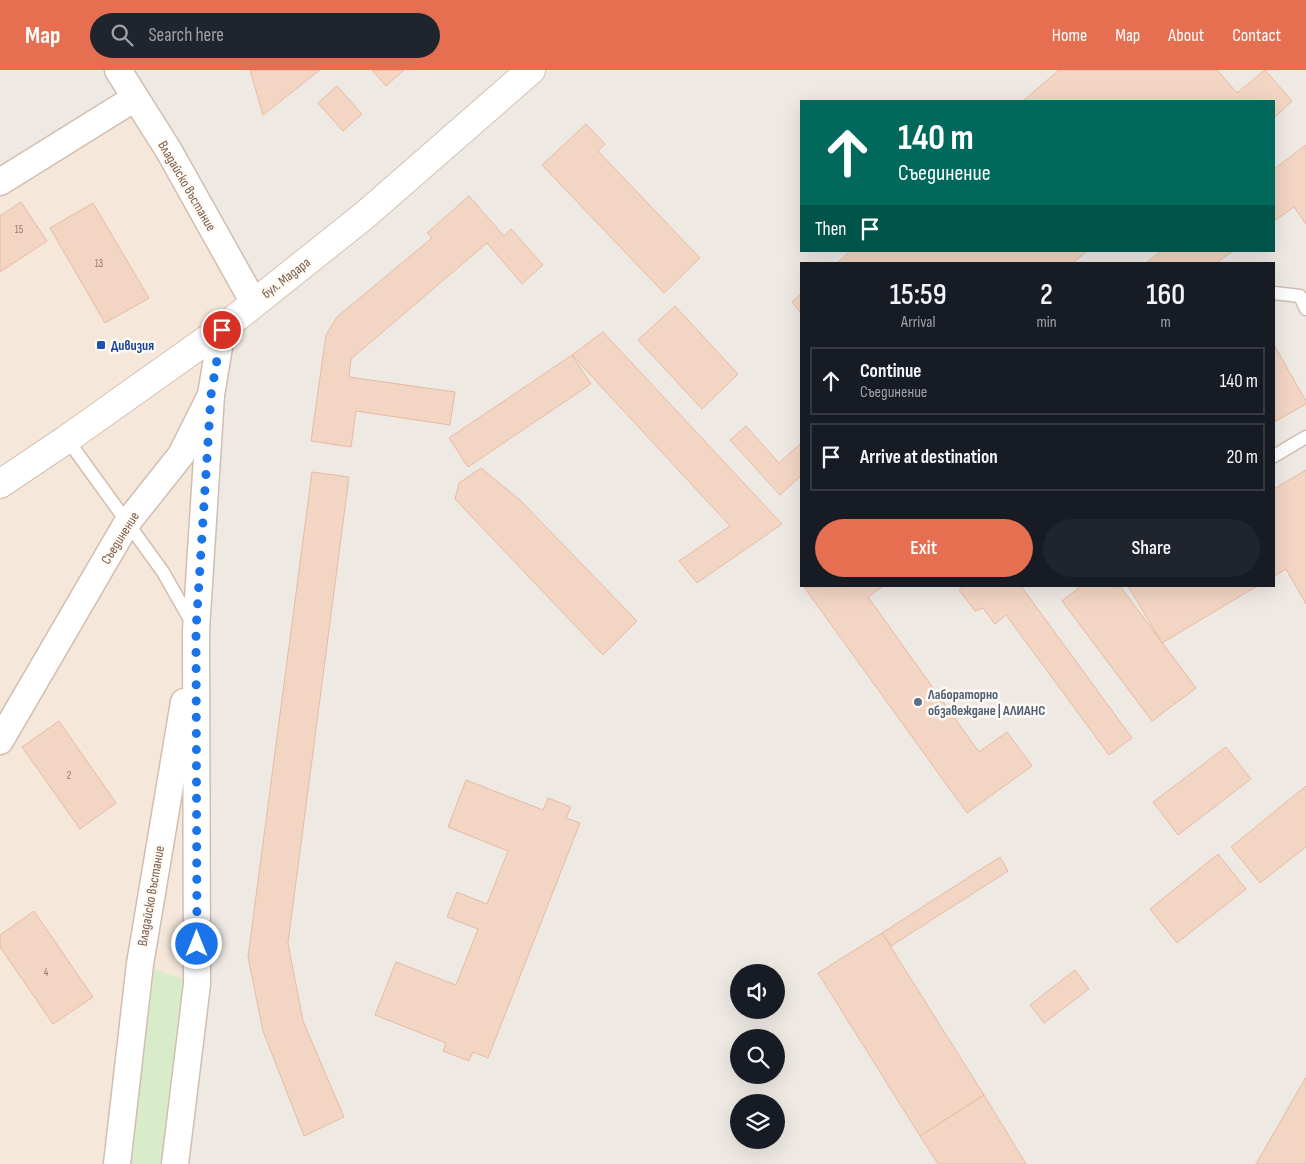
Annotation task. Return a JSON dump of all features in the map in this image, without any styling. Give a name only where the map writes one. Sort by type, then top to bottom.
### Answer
[{"type":"main road","name":"бул. Мадара","points":[[0,484],[67,440],[222,330],[365,216],[531,70]]},
{"type":"street","name":"Владайско въстание","points":[[118,70],[169,151],[254,303]]},
{"type":"street","points":[[0,182],[135,98]]},
{"type":"street","name":"Съединение","points":[[0,741],[127,523],[181,455],[211,395],[222,330]]},
{"type":"street","name":"Владайско въстание","points":[[175,1164],[197,984],[196,630],[211,395]]},
{"type":"street","name":"Владайско въстание","points":[[117,1164],[140,964],[196,630]]},
{"type":"lane","points":[[1275,293],[1300,296],[1306,310]]},
{"type":"lane","points":[[1275,455],[1306,437]]},
{"type":"lane","points":[[67,440],[163,572],[196,630]]},
{"type":"shaded area","points":[[0,70],[1306,70],[1306,1164],[175,1164],[189,1048],[196,630],[222,329],[254,303],[135,98],[0,182]]},
{"type":"shaded area","points":[[135,98],[254,303],[197,984],[175,1164],[0,1164],[0,182]]},
{"type":"green space","points":[[140,964],[197,984],[175,1164],[117,1164]]},
{"type":"building","points":[[250,70],[320,70],[263,115]]},
{"type":"building","points":[[372,70],[404,70],[386,86]]},
{"type":"building","points":[[1059,70],[1217,70],[1237,93],[1265,70],[1292,101],[1275,117],[1275,100],[1024,100]]},
{"type":"building","points":[[337,86],[362,114],[343,131],[318,103]]},
{"type":"building","points":[[586,124],[605,144],[598,151],[700,258],[664,293],[542,165]]},
{"type":"building","points":[[1306,145],[1306,224],[1294,207],[1275,220],[1275,168]]},
{"type":"building","points":[[469,196],[504,236],[511,229],[543,265],[522,284],[487,243],[351,359],[349,377],[455,392],[450,425],[356,411],[351,447],[311,441],[326,335],[337,317],[432,238],[427,233]]},
{"type":"building","points":[[21,202],[47,241],[0,272],[0,216]]},
{"type":"building","points":[[93,203],[149,298],[105,323],[50,228]]},
{"type":"building","points":[[849,252],[1086,252],[1074,262],[838,262]]},
{"type":"building","points":[[1160,252],[1232,252],[1218,262],[1147,262]]},
{"type":"building","points":[[800,295],[800,312],[792,302]]},
{"type":"building","points":[[675,306],[738,374],[702,409],[638,340]]},
{"type":"building","points":[[603,332],[782,524],[697,583],[679,561],[730,526],[572,355]]},
{"type":"building","points":[[1275,347],[1306,401],[1306,404],[1275,421]]},
{"type":"building","points":[[572,355],[591,384],[468,467],[449,438]]},
{"type":"building","points":[[746,426],[779,463],[800,444],[800,477],[780,495],[730,440]]},
{"type":"building","points":[[481,468],[520,500],[637,621],[603,655],[455,499],[459,483]]},
{"type":"building","points":[[1306,470],[1306,604],[1286,569],[1275,575],[1275,488]]},
{"type":"building","points":[[312,472],[349,477],[288,943],[303,1021],[344,1117],[304,1136],[263,1031],[248,957]]},
{"type":"building","points":[[804,587],[882,587],[868,597],[979,752],[1007,732],[1032,766],[967,813]]},
{"type":"building","points":[[963,587],[1022,587],[1132,738],[1109,755],[1006,615],[995,624],[983,608],[975,611],[959,590]]},
{"type":"building","points":[[1080,587],[1113,587],[1115,589],[1121,587],[1196,688],[1152,721],[1062,601]]},
{"type":"building","points":[[1129,587],[1255,587],[1162,643]]},
{"type":"building","points":[[59,721],[116,803],[80,829],[22,747]]},
{"type":"building","points":[[1226,747],[1251,779],[1178,835],[1153,802]]},
{"type":"building","points":[[466,780],[543,810],[548,798],[571,807],[566,818],[580,823],[488,1058],[473,1052],[469,1061],[443,1051],[446,1043],[375,1015],[396,962],[456,985],[478,929],[447,917],[457,892],[487,904],[508,851],[448,827]]},
{"type":"building","points":[[1306,786],[1306,847],[1260,883],[1231,847]]},
{"type":"building","points":[[1218,854],[1246,889],[1177,943],[1150,909]]},
{"type":"building","points":[[1000,857],[1008,871],[891,946],[882,933]]},
{"type":"building","points":[[34,911],[93,997],[53,1024],[0,947],[0,935]]},
{"type":"building","points":[[882,933],[984,1095],[920,1136],[818,973]]},
{"type":"building","points":[[1075,970],[1089,989],[1044,1023],[1030,1005]]},
{"type":"building","points":[[1306,1077],[1306,1164],[1256,1164]]},
{"type":"building","points":[[984,1095],[1026,1164],[938,1164],[920,1136]]},
{"type":"place","name":"Дивизия","points":[[101,345]]},
{"type":"place","name":"Лабораторно обзавеждане | АЛИАНС","points":[[918,702]]},
{"type":"route","points":[[197,944],[196,630],[211,395],[222,330]]}]
